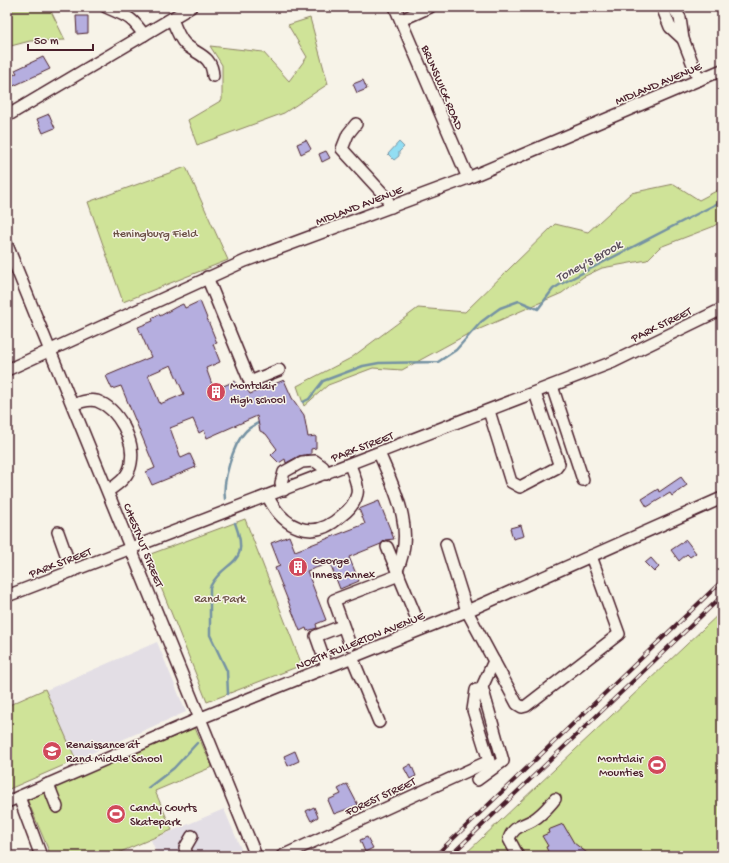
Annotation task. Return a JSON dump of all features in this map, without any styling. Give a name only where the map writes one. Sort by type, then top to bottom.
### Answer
[{"type":"street","points":[[106,7],[124,14],[133,20],[144,35]]},
{"type":"street","points":[[7,116],[192,7]]},
{"type":"street","name":"BRUNSWICK ROAD","points":[[395,7],[468,178]]},
{"type":"street","points":[[401,20],[430,7]]},
{"type":"street","points":[[662,7],[670,27],[682,39]]},
{"type":"street","points":[[672,7],[680,18],[682,39],[699,80]]},
{"type":"street","points":[[172,19],[186,45],[206,58],[213,70],[214,76]]},
{"type":"street","name":"MIDLAND AVENUE","points":[[7,370],[207,277],[245,261],[468,178],[722,70]]},
{"type":"street","points":[[356,124],[344,140],[342,149],[386,197],[390,207]]},
{"type":"street","name":"CHESTNUT STREET","points":[[7,245],[256,856]]},
{"type":"street","points":[[207,277],[250,382],[279,370]]},
{"type":"street","name":"PARK STREET","points":[[7,596],[268,497],[613,362],[722,309]]},
{"type":"street","points":[[552,386],[583,480]]},
{"type":"street","points":[[489,411],[511,482],[520,487],[556,468],[559,464],[535,393]]},
{"type":"street","points":[[73,405],[81,402],[97,401],[107,407],[116,417],[128,438],[131,447],[131,464],[122,481],[108,491]]},
{"type":"street","points":[[350,645],[334,602],[336,598],[398,572],[404,557],[406,534],[397,495],[380,453]]},
{"type":"street","points":[[284,490],[281,483],[284,472],[302,462],[315,461],[323,467],[326,474]]},
{"type":"street","points":[[268,497],[273,507],[288,523],[297,528],[312,530],[322,528],[337,520],[348,510],[357,495],[356,482],[350,465]]},
{"type":"street","name":"NORTH FULLERTON AVENUE","points":[[7,802],[201,718],[467,611],[722,498]]},
{"type":"street","points":[[58,532],[72,571]]},
{"type":"street","points":[[446,544],[467,611],[517,704],[522,707],[526,706],[616,637],[619,630],[591,556]]},
{"type":"street","points":[[388,547],[421,629]]},
{"type":"street","points":[[327,667],[316,636],[342,626]]},
{"type":"street","points":[[352,657],[379,722]]},
{"type":"street","points":[[477,780],[503,761],[482,687],[494,661]]},
{"type":"street","name":"FOREST STREET","points":[[282,856],[489,760],[473,710],[476,690]]},
{"type":"street","points":[[48,784],[57,806]]},
{"type":"street","points":[[19,797],[41,856]]},
{"type":"street","points":[[518,856],[509,839],[511,832],[521,825],[533,820],[555,800]]},
{"type":"street","points":[[187,856],[185,848],[192,836]]},
{"type":"shaded area","name":"Renaissance at Rand Middle School","points":[[157,642],[186,712],[7,790],[7,707]]},
{"type":"shaded area","points":[[224,809],[244,856],[158,856],[151,840]]},
{"type":"green space","points":[[7,7],[49,7],[65,40],[30,41],[7,47]]},
{"type":"green space","points":[[310,18],[328,84],[284,113],[197,145],[188,120],[222,100],[222,65],[210,46],[263,52],[289,81],[307,57],[288,25]]},
{"type":"green space","name":"Heningburg Field","points":[[186,167],[228,260],[123,302],[88,202]]},
{"type":"green space","points":[[674,184],[699,200],[722,188],[722,221],[712,227],[660,247],[647,260],[602,268],[583,277],[562,293],[466,335],[402,370],[373,368],[328,385],[304,406],[297,386],[351,358],[418,308],[465,312],[555,224],[588,232],[631,193]]},
{"type":"green space","name":"Rand Park","points":[[245,519],[302,665],[207,702],[148,555]]},
{"type":"green space","points":[[722,611],[722,856],[463,856]]},
{"type":"green space","points":[[45,689],[76,760],[7,790],[7,706]]},
{"type":"green space","points":[[195,728],[212,767],[155,791],[172,830],[111,856],[51,856],[27,799]]},
{"type":"water","points":[[399,142],[404,147],[399,152],[399,156],[394,160],[388,154]]},
{"type":"building","points":[[76,16],[88,16],[88,33],[77,34]]},
{"type":"building","points":[[43,57],[50,69],[7,89],[7,78],[17,73],[15,70]]},
{"type":"building","points":[[363,80],[367,89],[357,93],[353,84]]},
{"type":"building","points":[[49,114],[55,128],[43,133],[37,119]]},
{"type":"building","points":[[306,140],[311,149],[301,154],[297,144]]},
{"type":"building","points":[[326,151],[330,158],[322,162],[319,154]]},
{"type":"building","name":"Montclair High school","points":[[200,301],[217,343],[213,344],[220,362],[206,368],[214,390],[235,381],[237,386],[243,384],[250,394],[284,380],[292,398],[304,415],[308,437],[316,436],[316,448],[311,449],[311,454],[299,456],[286,463],[285,459],[279,463],[271,455],[277,449],[266,434],[260,431],[257,416],[207,438],[204,430],[199,433],[193,419],[170,428],[181,458],[190,454],[196,467],[152,485],[146,472],[155,468],[121,386],[112,389],[106,376],[151,357],[138,327],[153,321],[152,318],[159,314],[160,316],[183,304],[185,308]],"holes":[[[171,365],[184,394],[160,404],[148,375]]]},
{"type":"building","points":[[681,477],[687,485],[672,496],[670,493],[647,507],[642,499],[658,489],[659,492]]},
{"type":"building","name":"George Inness Annex","points":[[379,501],[394,539],[385,540],[381,544],[349,557],[359,581],[340,589],[330,563],[307,571],[326,620],[316,624],[317,628],[307,631],[306,628],[300,631],[275,568],[280,566],[271,543],[289,536],[295,551],[365,524],[359,509]]},
{"type":"building","points":[[521,525],[524,536],[513,539],[510,528]]},
{"type":"building","points":[[686,540],[696,553],[690,557],[687,554],[679,561],[671,550]]},
{"type":"building","points":[[651,558],[659,567],[654,572],[645,563]]},
{"type":"building","points":[[295,751],[299,761],[288,766],[284,756]]},
{"type":"building","points":[[411,764],[416,776],[410,779],[404,768]]},
{"type":"building","points":[[347,784],[358,805],[334,814],[328,800],[341,794],[338,789]]},
{"type":"building","points":[[314,807],[318,817],[311,821],[306,811]]},
{"type":"building","points":[[563,824],[574,843],[591,856],[550,856],[546,847],[548,846],[542,836],[549,833],[548,830]]},
{"type":"building","points":[[367,837],[373,848],[365,852],[360,840]]},
{"type":"waterway","name":"Toney's Brook","points":[[303,402],[309,399],[323,381],[363,366],[379,363],[438,362],[456,350],[481,322],[500,308],[519,301],[538,309],[553,289],[561,284],[722,201]]},
{"type":"waterway","name":"Toney's Brook","points":[[225,499],[225,483],[229,464],[236,445],[246,431],[258,423]]},
{"type":"waterway","name":"Toney's Brook","points":[[228,694],[227,671],[210,635],[210,587],[222,571],[234,561],[238,555],[240,548],[239,537],[235,523]]},
{"type":"waterway","name":"Toney's Brook","points":[[148,788],[174,768],[197,743]]},
{"type":"railway","points":[[435,856],[722,581]]},
{"type":"railway","points":[[450,856],[722,596]]},
{"type":"place","name":"Montclair High school","points":[[216,392]]},
{"type":"place","name":"George Inness Annex","points":[[298,567]]},
{"type":"place","name":"Renaissance at Rand Middle School","points":[[52,751]]},
{"type":"place","name":"Montclair Mounties","points":[[657,765]]},
{"type":"place","name":"Candy Courts Skatepark","points":[[116,814]]}]
